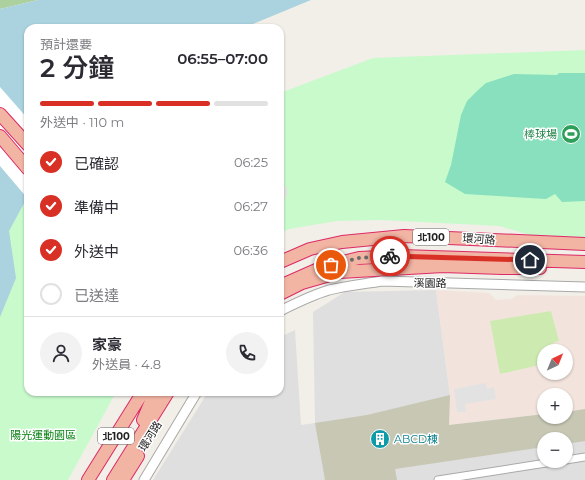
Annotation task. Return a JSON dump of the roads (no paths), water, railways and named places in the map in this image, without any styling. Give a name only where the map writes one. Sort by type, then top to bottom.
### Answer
[{"type":"highway","points":[[0,110],[11,126]]},
{"type":"highway","points":[[0,114],[24,141]]},
{"type":"highway","points":[[0,136],[24,164]]},
{"type":"highway","name":"環河路","points":[[284,260],[310,249],[342,242],[404,236],[585,244]]},
{"type":"highway","points":[[284,277],[310,264],[344,254],[407,249],[585,262]]},
{"type":"highway","points":[[284,284],[323,267],[359,258],[502,255],[585,256]]},
{"type":"highway","points":[[284,292],[302,283],[340,272],[443,266],[502,268],[585,267]]},
{"type":"highway","name":"北100","points":[[88,480],[140,396]]},
{"type":"highway","points":[[105,480],[143,419],[153,396]]},
{"type":"highway","points":[[113,480],[166,396]]},
{"type":"highway","name":"環河路","points":[[123,480],[175,396]]},
{"type":"street","name":"溪園路","points":[[284,309],[329,290],[382,281],[585,287]]},
{"type":"street","points":[[144,480],[195,396]]},
{"type":"street","points":[[573,459],[585,457]]},
{"type":"street","points":[[438,480],[537,464]]},
{"type":"water","points":[[38,0],[311,0],[253,24],[24,24],[24,203],[9,231],[16,278],[0,317],[0,9]]},
{"type":"place","name":"棒球場","points":[[571,134]]},
{"type":"place","name":"ABCD棟","points":[[380,439]]},
{"type":"park label","name":"陽光運動園區","points":[[43,435]]}]
